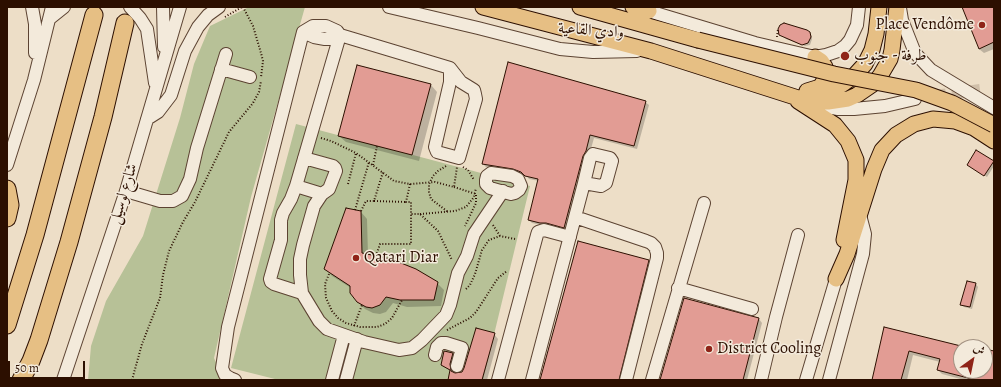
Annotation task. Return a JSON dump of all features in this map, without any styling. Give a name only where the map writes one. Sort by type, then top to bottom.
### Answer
[{"type":"highway","points":[[7,325],[35,235],[94,15]]},
{"type":"highway","points":[[21,380],[31,361],[69,242],[103,117],[125,23]]},
{"type":"highway","points":[[7,189],[10,205],[7,218]]},
{"type":"highway","points":[[31,361],[31,380]]},
{"type":"main road","name":"وادي القاعية","points":[[483,7],[651,51],[788,96]]},
{"type":"main road","name":"وادي القاعية","points":[[580,7],[698,40],[834,74],[916,90],[952,103],[994,125]]},
{"type":"main road","points":[[633,7],[643,9]]},
{"type":"main road","points":[[788,96],[817,94],[843,84],[854,76],[864,64],[872,50],[876,34],[879,7]]},
{"type":"main road","points":[[788,96],[818,102],[838,101],[857,95],[873,84],[890,59],[898,7]]},
{"type":"main road","points":[[788,96],[820,87],[826,74],[825,67],[821,61],[815,57]]},
{"type":"main road","points":[[788,96],[835,125],[848,141],[856,160],[856,180],[836,279]]},
{"type":"main road","points":[[836,279],[847,254],[874,169],[882,150],[896,134],[914,124],[933,119],[955,120],[974,128],[994,141]]},
{"type":"street","points":[[32,7],[36,24],[34,80]]},
{"type":"street","points":[[7,165],[34,80],[50,13],[64,7]]},
{"type":"street","points":[[130,7],[147,29],[156,88]]},
{"type":"street","points":[[163,7],[164,60]]},
{"type":"street","name":"شارع لوسيل","points":[[66,378],[126,192],[180,7]]},
{"type":"street","points":[[147,119],[158,112],[171,94],[185,51],[198,27],[208,15],[219,7]]},
{"type":"street","name":"وادي القاعية","points":[[389,7],[560,49],[593,52],[651,51]]},
{"type":"street","points":[[643,9],[732,36],[815,57],[838,51],[845,46],[850,40],[857,25],[859,7]]},
{"type":"street","points":[[898,7],[915,53],[931,70],[994,108]]},
{"type":"street","points":[[235,380],[225,375],[222,368],[228,328],[303,32],[313,26],[319,25],[333,29],[339,37],[450,68],[461,82],[474,90],[476,99],[458,158],[438,152],[435,147],[450,82],[450,68]]},
{"type":"street","points":[[302,293],[274,284],[270,279],[281,240],[280,220],[296,186],[339,37]]},
{"type":"street","points":[[126,192],[160,201],[173,201],[182,196],[190,179],[197,148],[226,54]]},
{"type":"street","points":[[221,69],[250,77]]},
{"type":"street","points":[[788,96],[823,107],[854,110],[885,106],[915,98]]},
{"type":"street","points":[[304,158],[335,168],[336,171],[329,189],[322,194],[314,206],[303,245],[300,259],[302,293],[319,322],[327,329],[398,350],[412,348],[446,315],[458,273],[467,256],[474,234],[504,191]]},
{"type":"street","points":[[532,380],[584,183]]},
{"type":"street","points":[[296,186],[322,194]]},
{"type":"street","points":[[652,380],[704,203]]},
{"type":"street","points":[[829,380],[863,254],[865,234],[860,215]]},
{"type":"street","points":[[575,217],[651,243],[657,253],[626,380]]},
{"type":"street","points":[[498,380],[538,232],[544,230],[570,237]]},
{"type":"street","points":[[761,380],[798,235]]},
{"type":"street","points":[[806,380],[836,279]]},
{"type":"street","points":[[678,288],[752,310]]},
{"type":"street","points":[[332,380],[350,337]]},
{"type":"street","points":[[346,380],[350,337]]},
{"type":"street","points":[[435,355],[437,347],[442,343],[462,348],[458,366]]},
{"type":"path","points":[[132,380],[142,344],[158,303],[169,251],[229,132],[253,103],[259,92],[262,70],[261,54],[253,26],[243,7]]},
{"type":"path","points":[[311,135],[331,140],[356,153],[394,180],[410,184],[435,182],[476,194]]},
{"type":"path","points":[[373,165],[377,146]]},
{"type":"path","points":[[348,184],[356,153]]},
{"type":"path","points":[[356,210],[369,162]]},
{"type":"path","points":[[448,164],[438,170],[430,182],[429,192],[431,199],[448,212]]},
{"type":"path","points":[[453,164],[458,164],[468,170],[476,185],[476,203],[464,231]]},
{"type":"path","points":[[454,187],[458,164]]},
{"type":"path","points":[[374,201],[383,172]]},
{"type":"path","points":[[406,202],[410,184]]},
{"type":"path","points":[[411,214],[455,211],[466,207],[476,194]]},
{"type":"path","points":[[361,211],[366,201],[411,202],[411,244],[380,244],[376,256]]},
{"type":"path","points":[[420,214],[438,231],[458,273]]},
{"type":"path","points":[[453,291],[463,290],[470,285],[482,250],[489,240],[500,236],[515,239]]},
{"type":"path","points":[[432,330],[445,332],[470,318],[476,312],[498,278],[507,271]]},
{"type":"path","points":[[329,274],[325,284],[326,298],[332,311],[338,318],[346,323],[360,327],[372,327],[385,324],[392,318],[402,300]]},
{"type":"path","points":[[350,337],[362,305]]},
{"type":"green space","points":[[249,7],[305,7],[251,197],[214,358],[224,380],[88,380],[91,346],[106,301],[143,236],[180,118],[194,64],[210,26]]},
{"type":"green space","points":[[296,124],[530,186],[483,380],[279,380],[231,368]]},
{"type":"building","name":"Place Vendôme","points":[[962,7],[994,7],[994,42],[979,49]]},
{"type":"building","points":[[784,23],[810,32],[811,37],[808,43],[802,45],[779,35],[778,29],[780,25]]},
{"type":"building","points":[[508,62],[646,101],[634,146],[590,135],[564,228],[528,220],[538,179],[525,176],[521,172],[513,169],[482,164]]},
{"type":"building","points":[[357,65],[431,84],[412,155],[338,136]]},
{"type":"building","points":[[976,150],[994,161],[984,176],[967,165]]},
{"type":"building","name":"Qatari Diar","points":[[346,208],[361,211],[362,253],[391,259],[416,269],[438,282],[434,300],[400,300],[386,297],[380,305],[372,308],[366,307],[357,302],[350,293],[350,286],[324,269]]},
{"type":"building","points":[[578,241],[649,260],[619,380],[540,380]]},
{"type":"building","points":[[967,281],[976,283],[970,307],[960,305]]},
{"type":"building","name":"District Cooling","points":[[684,298],[759,318],[743,380],[660,380]]},
{"type":"building","points":[[884,327],[953,344],[953,374],[937,370],[940,359],[909,351],[901,380],[872,380]]},
{"type":"building","points":[[476,328],[495,333],[482,380],[448,380],[450,370],[441,365],[444,351],[453,353],[450,364],[451,371],[455,373],[462,372]]},
{"type":"building","points":[[994,351],[994,380],[972,379],[993,379]]},
{"type":"tunnel","points":[[934,96],[980,90]]},
{"type":"place","name":"Place Vendôme","points":[[982,25]]},
{"type":"place","name":"طرفة - جنوب","points":[[845,56]]},
{"type":"place","name":"Qatari Diar","points":[[356,258]]},
{"type":"place","name":"District Cooling","points":[[709,349]]}]
